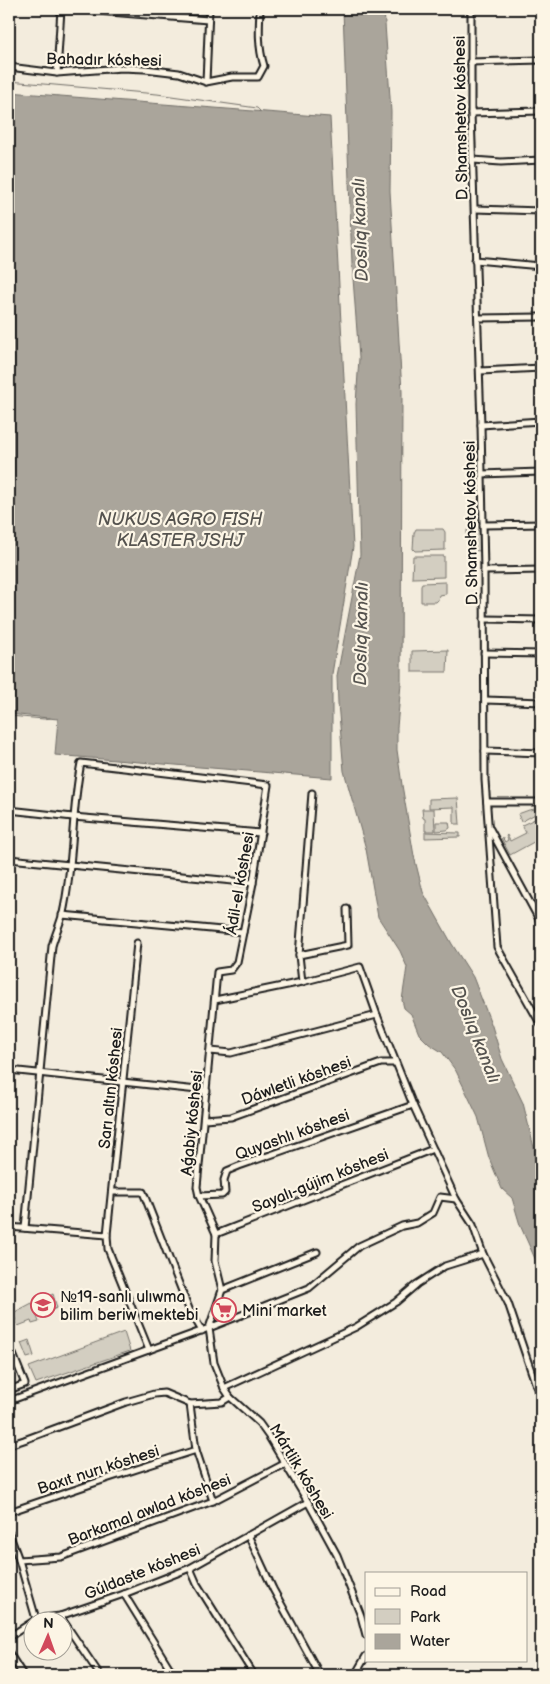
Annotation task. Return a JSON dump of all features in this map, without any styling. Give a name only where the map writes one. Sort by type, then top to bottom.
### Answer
[{"type":"street","points":[[57,73],[61,9]]},
{"type":"street","points":[[73,9],[208,20]]},
{"type":"street","points":[[206,82],[209,9]]},
{"type":"street","name":"Bahadır kóshesi","points":[[9,67],[57,73],[122,68],[146,69],[179,73],[206,82],[232,77],[258,77],[264,66],[260,55],[260,9]]},
{"type":"street","name":"D. Shamshetov kóshesi","points":[[471,9],[471,113],[482,425],[486,802],[497,947],[541,1025]]},
{"type":"street","points":[[470,62],[541,60]]},
{"type":"street","points":[[471,113],[541,110]]},
{"type":"street","points":[[474,160],[501,162],[541,160]]},
{"type":"street","points":[[474,209],[541,211]]},
{"type":"street","points":[[475,260],[541,266]]},
{"type":"street","points":[[478,318],[541,317]]},
{"type":"street","points":[[480,371],[541,368]]},
{"type":"street","points":[[482,425],[541,421]]},
{"type":"street","points":[[482,474],[541,472]]},
{"type":"street","points":[[483,525],[541,524]]},
{"type":"street","points":[[484,570],[541,570]]},
{"type":"street","points":[[484,619],[541,620]]},
{"type":"street","points":[[484,653],[541,654]]},
{"type":"street","points":[[484,700],[541,702]]},
{"type":"street","points":[[485,751],[541,753]]},
{"type":"street","name":"Ádil-el kóshesi","points":[[73,817],[81,763],[268,785],[262,833],[237,962],[231,970],[217,972]]},
{"type":"street","points":[[302,982],[299,955],[312,793]]},
{"type":"street","points":[[486,802],[541,802]]},
{"type":"street","points":[[9,810],[262,833]]},
{"type":"street","points":[[25,1228],[52,946],[62,915],[70,865],[73,817]]},
{"type":"street","points":[[488,827],[541,923]]},
{"type":"street","points":[[9,859],[253,883]]},
{"type":"street","points":[[299,955],[348,945],[347,909]]},
{"type":"street","points":[[62,915],[243,932]]},
{"type":"street","name":"Sarı altın kóshesi","points":[[138,943],[107,1235],[108,1249],[149,1350]]},
{"type":"street","points":[[215,1000],[302,982],[360,966],[395,1063],[413,1105],[456,1199],[473,1226],[483,1254],[508,1303],[541,1400]]},
{"type":"street","name":"Aǵabiy kóshesi","points":[[217,972],[197,1187],[199,1196],[216,1234],[215,1261],[222,1290]]},
{"type":"street","points":[[210,1051],[231,1053],[377,1015]]},
{"type":"street","name":"Dáwletli kóshesi","points":[[204,1119],[231,1117],[381,1062],[395,1063]]},
{"type":"street","points":[[9,1070],[207,1091]]},
{"type":"street","name":"Quyashlı kóshesi","points":[[199,1196],[222,1195],[225,1192],[224,1180],[227,1171],[413,1105]]},
{"type":"street","name":"Sayalı-gújim kóshesi","points":[[216,1234],[433,1149]]},
{"type":"street","points":[[112,1192],[143,1192],[189,1309],[202,1331]]},
{"type":"street","points":[[9,1401],[202,1331],[309,1288],[359,1246],[402,1226],[417,1222],[433,1213],[440,1197],[456,1199]]},
{"type":"street","points":[[9,1227],[107,1235]]},
{"type":"street","points":[[209,1328],[222,1290],[317,1252]]},
{"type":"street","points":[[224,1388],[356,1327],[396,1302],[417,1284],[445,1266],[483,1254]]},
{"type":"street","name":"Mártlik kóshesi","points":[[209,1328],[214,1362],[224,1388],[259,1423],[308,1502],[336,1555],[361,1616],[365,1631]]},
{"type":"street","points":[[9,1390],[25,1384],[11,1354]]},
{"type":"street","points":[[9,1445],[126,1402],[154,1394],[164,1393],[190,1404],[222,1402],[230,1396]]},
{"type":"street","points":[[190,1404],[196,1450],[213,1501]]},
{"type":"street","name":"Baxıt nurı kóshesi","points":[[9,1512],[106,1478],[196,1450]]},
{"type":"street","name":"Barkamal awlad kóshesi","points":[[18,1560],[61,1557],[213,1501],[284,1464]]},
{"type":"street","name":"Gúldaste kóshesi","points":[[72,1612],[190,1568],[308,1502]]},
{"type":"street","points":[[9,1533],[32,1612]]},
{"type":"street","points":[[248,1535],[273,1589],[320,1675]]},
{"type":"street","points":[[190,1568],[197,1584],[254,1675]]},
{"type":"street","points":[[124,1594],[174,1675]]},
{"type":"street","name":"Gúldaste kóshesi","points":[[9,1637],[22,1629]]},
{"type":"street","points":[[72,1634],[100,1675]]},
{"type":"street","points":[[9,1654],[24,1675]]},
{"type":"street","points":[[355,1675],[365,1658]]},
{"type":"green space","points":[[416,529],[443,529],[445,532],[445,550],[415,551],[413,549]]},
{"type":"green space","points":[[467,530],[481,531],[481,551],[467,550]]},
{"type":"green space","points":[[413,556],[444,556],[444,577],[412,578]]},
{"type":"green space","points":[[445,582],[446,594],[439,595],[436,602],[421,602],[422,583]]},
{"type":"green space","points":[[448,650],[447,672],[412,672],[412,651]]},
{"type":"green space","points":[[458,798],[460,824],[455,824],[454,822],[454,807],[429,808],[429,799]]},
{"type":"green space","points":[[422,809],[434,809],[435,831],[425,831],[425,819],[423,818]]},
{"type":"green space","points":[[535,809],[537,813],[521,822],[518,814]]},
{"type":"green space","points":[[541,810],[541,838],[510,855],[501,838],[505,842],[508,840],[507,835],[510,841],[526,833],[522,825],[539,817]]},
{"type":"green space","points":[[436,822],[449,822],[450,828],[436,831]]},
{"type":"green space","points":[[425,832],[460,833],[460,837],[425,838]]},
{"type":"green space","points":[[53,1294],[57,1308],[38,1315],[34,1303]]},
{"type":"green space","points":[[32,1303],[39,1322],[32,1324],[31,1321],[18,1326],[13,1313]]},
{"type":"green space","points":[[124,1332],[130,1351],[36,1383],[29,1367]]},
{"type":"green space","points":[[29,1340],[34,1356],[27,1358],[21,1343]]},
{"type":"water","name":"Doslıq kanalı","points":[[343,9],[384,9],[391,112],[390,191],[402,392],[401,684],[397,750],[402,785],[414,856],[423,892],[473,977],[492,1026],[502,1059],[523,1103],[541,1176],[541,1272],[520,1225],[512,1198],[502,1189],[489,1158],[478,1117],[456,1071],[442,1052],[429,1044],[419,1034],[411,1014],[404,1008],[402,1000],[407,967],[400,951],[378,917],[366,849],[344,771],[337,676],[360,555],[356,404],[359,358],[352,265]]},
{"type":"water","name":"NUKUS AGRO FISH KLASTER JSHJ","points":[[9,92],[330,117],[353,547],[332,674],[332,778],[55,755],[58,719],[9,714]]},
{"type":"waterway","points":[[9,81],[157,94],[257,108],[260,111]]},
{"type":"waterway","points":[[9,716],[50,718]]},
{"type":"place","name":"№19-sanlı ulıwma bilim beriw mektebi","points":[[43,1305]]},
{"type":"place","name":"Mini market","points":[[224,1310]]}]
